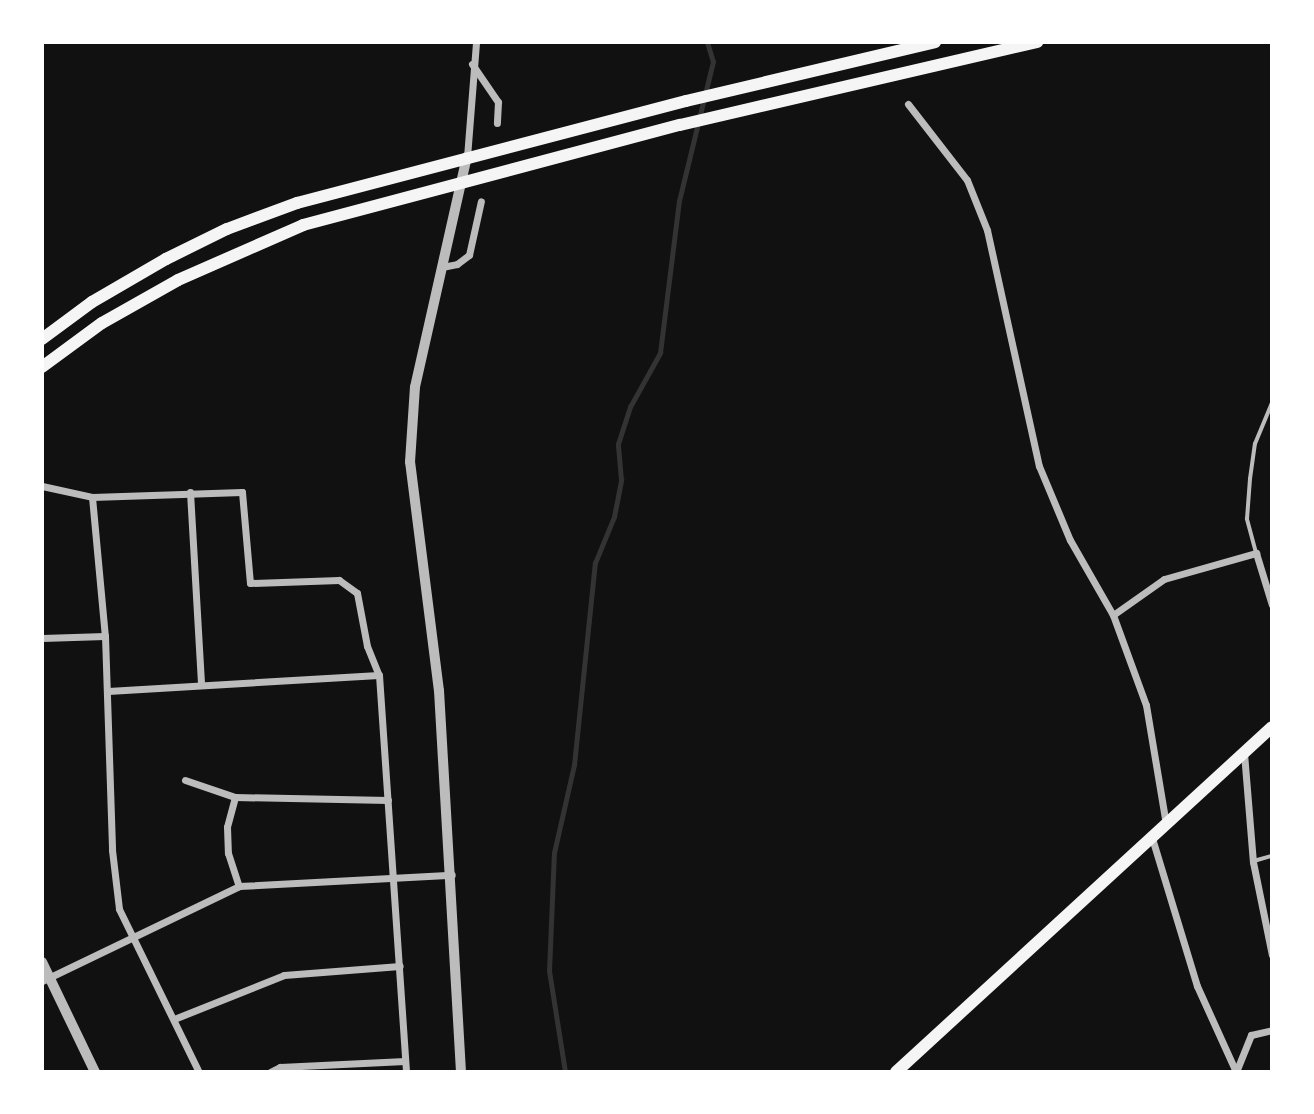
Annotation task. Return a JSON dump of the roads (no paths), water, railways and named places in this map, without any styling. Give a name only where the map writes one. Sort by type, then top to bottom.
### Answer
[{"type":"main road","points":[[42,339],[92,302],[227,229],[297,203],[686,101],[935,42]]},
{"type":"main road","points":[[42,367],[102,323],[230,253],[303,225],[680,125],[1037,42]]},
{"type":"main road","points":[[896,1072],[1272,727]]},
{"type":"street","points":[[461,1072],[452,875],[439,691],[410,462],[415,387],[467,157],[472,64],[476,42]]},
{"type":"street","points":[[472,64],[498,102],[497,123]]},
{"type":"street","points":[[908,104],[967,180],[982,217],[1000,276],[1039,466],[1070,540],[1114,615],[1146,705],[1167,824]]},
{"type":"street","points":[[442,267],[457,264],[469,255],[481,201]]},
{"type":"street","points":[[42,486],[92,497],[242,492],[250,583],[340,580],[357,593],[367,646],[379,675],[406,1072]]},
{"type":"street","points":[[190,492],[201,685]]},
{"type":"street","points":[[92,497],[105,636],[112,849],[119,909],[199,1072]]},
{"type":"street","points":[[1114,615],[1164,579],[1256,553],[1272,605]]},
{"type":"street","points":[[42,638],[105,636]]},
{"type":"street","points":[[108,691],[379,675]]},
{"type":"street","points":[[1244,753],[1252,862],[1272,955]]},
{"type":"street","points":[[185,780],[235,797],[388,800]]},
{"type":"street","points":[[235,797],[227,827],[228,853],[239,886]]},
{"type":"street","points":[[1152,838],[1197,986],[1236,1072]]},
{"type":"street","points":[[45,979],[132,940],[239,886],[393,875],[452,875]]},
{"type":"street","points":[[42,962],[45,979],[95,1072]]},
{"type":"street","points":[[174,1020],[284,975],[400,967]]},
{"type":"street","points":[[1236,1072],[1251,1035],[1272,1030]]},
{"type":"street","points":[[270,1072],[280,1067],[405,1061]]},
{"type":"lane","points":[[1256,553],[1247,519],[1250,479],[1255,444],[1272,403]]},
{"type":"lane","points":[[1252,862],[1272,856]]},
{"type":"waterway","points":[[565,1072],[549,971],[554,853],[574,765],[595,563],[614,517],[621,480],[618,444],[630,407],[660,353],[679,201],[713,62],[707,42]]}]
